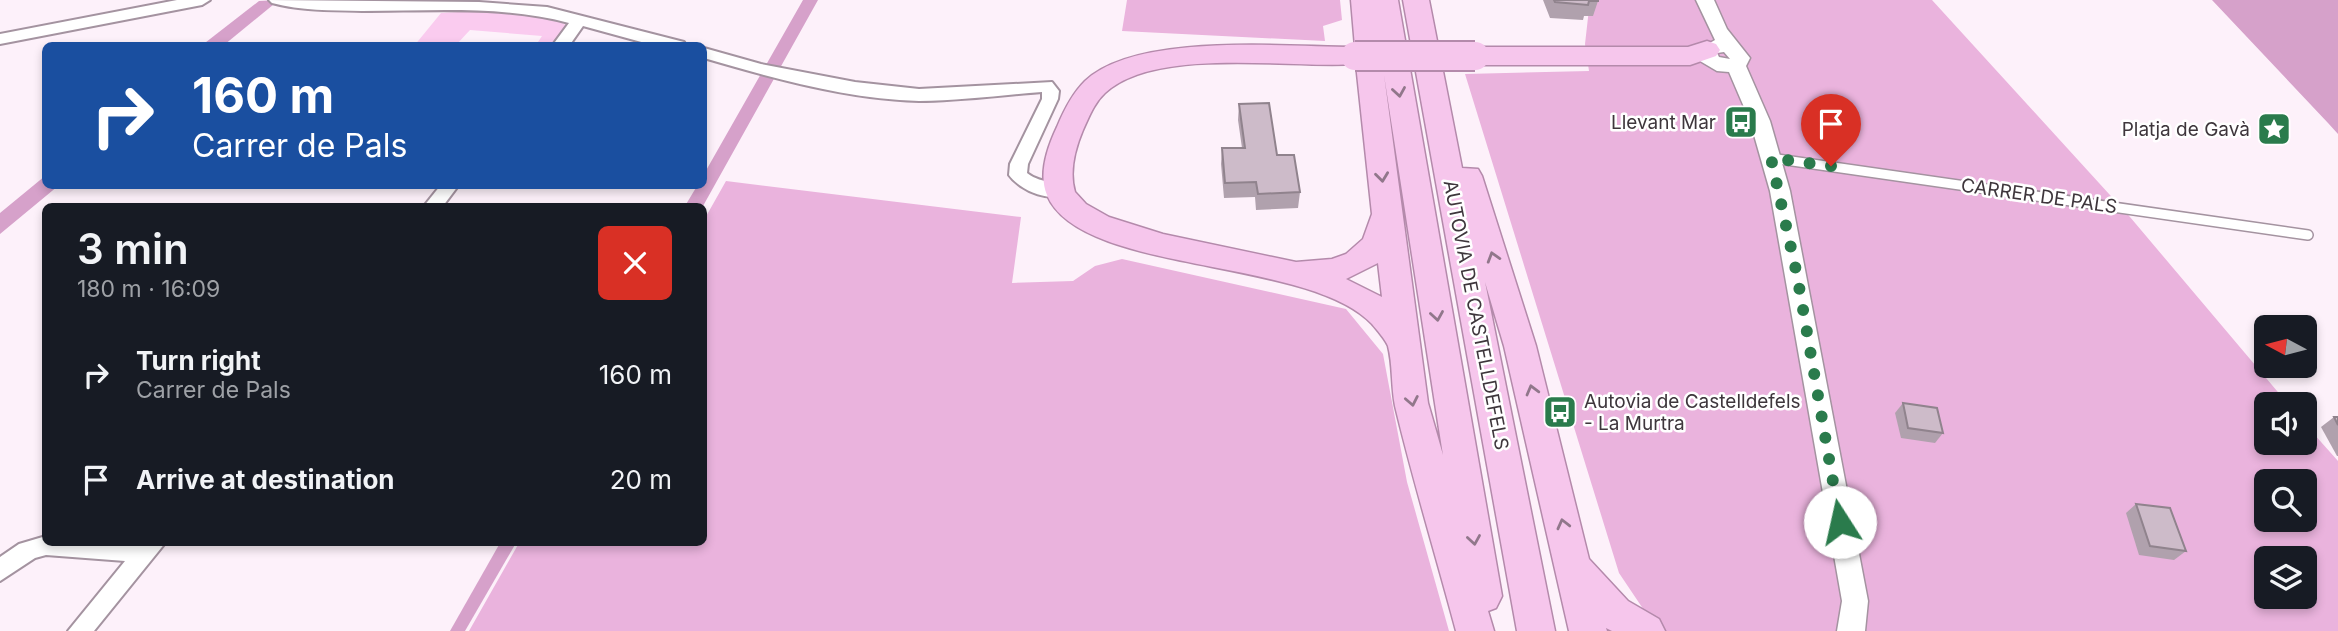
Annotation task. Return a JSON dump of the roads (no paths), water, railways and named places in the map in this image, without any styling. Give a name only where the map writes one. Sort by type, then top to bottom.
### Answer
[{"type":"highway","points":[[1364,0],[1361,46],[1386,212],[1401,339],[1424,457],[1475,631]]},
{"type":"highway","name":"AUTOVIA DE CASTELLDEFELS","points":[[1385,0],[1489,631]]},
{"type":"highway","name":"AUTOVIA DE CASTELLDEFELS","points":[[1416,0],[1536,631]]},
{"type":"highway","points":[[1401,339],[1375,309],[1351,294],[1285,271],[1104,228],[1068,206],[1059,189],[1058,170],[1074,115],[1085,96],[1116,71],[1138,63],[1187,56],[1361,46],[1475,56],[1716,53]]},
{"type":"highway","points":[[1430,69],[1457,135],[1520,346],[1588,631]]},
{"type":"highway","points":[[1285,271],[1324,272],[1365,258],[1378,243],[1386,212]]},
{"type":"highway","points":[[1574,567],[1615,613],[1646,631]]},
{"type":"street","points":[[0,39],[132,11],[202,0]]},
{"type":"street","points":[[278,0],[314,6],[479,7],[547,12],[661,42]]},
{"type":"street","points":[[1705,0],[1716,53],[1747,90],[1771,158],[1797,275],[1855,601],[1866,631]]},
{"type":"street","points":[[563,42],[578,22]]},
{"type":"street","points":[[707,54],[761,69],[855,88],[919,95],[1046,86],[1052,91],[1050,99],[1019,164],[1018,175],[1034,188],[1059,189]]},
{"type":"street","points":[[435,203],[447,189]]},
{"type":"street","points":[[0,571],[38,547],[150,548]]},
{"type":"street","points":[[80,631],[150,548]]},
{"type":"street","points":[[1851,631],[1855,601]]},
{"type":"lane","points":[[1356,0],[1361,46]]},
{"type":"lane","name":"CARRER DE PALS","points":[[1771,158],[2308,235]]},
{"type":"place","name":"Llevant Mar","points":[[1741,122]]},
{"type":"place","name":"Platja de Gavà","points":[[2274,129]]},
{"type":"place","name":"Autovia de Castelldefels - La Murtra","points":[[1560,412]]}]
